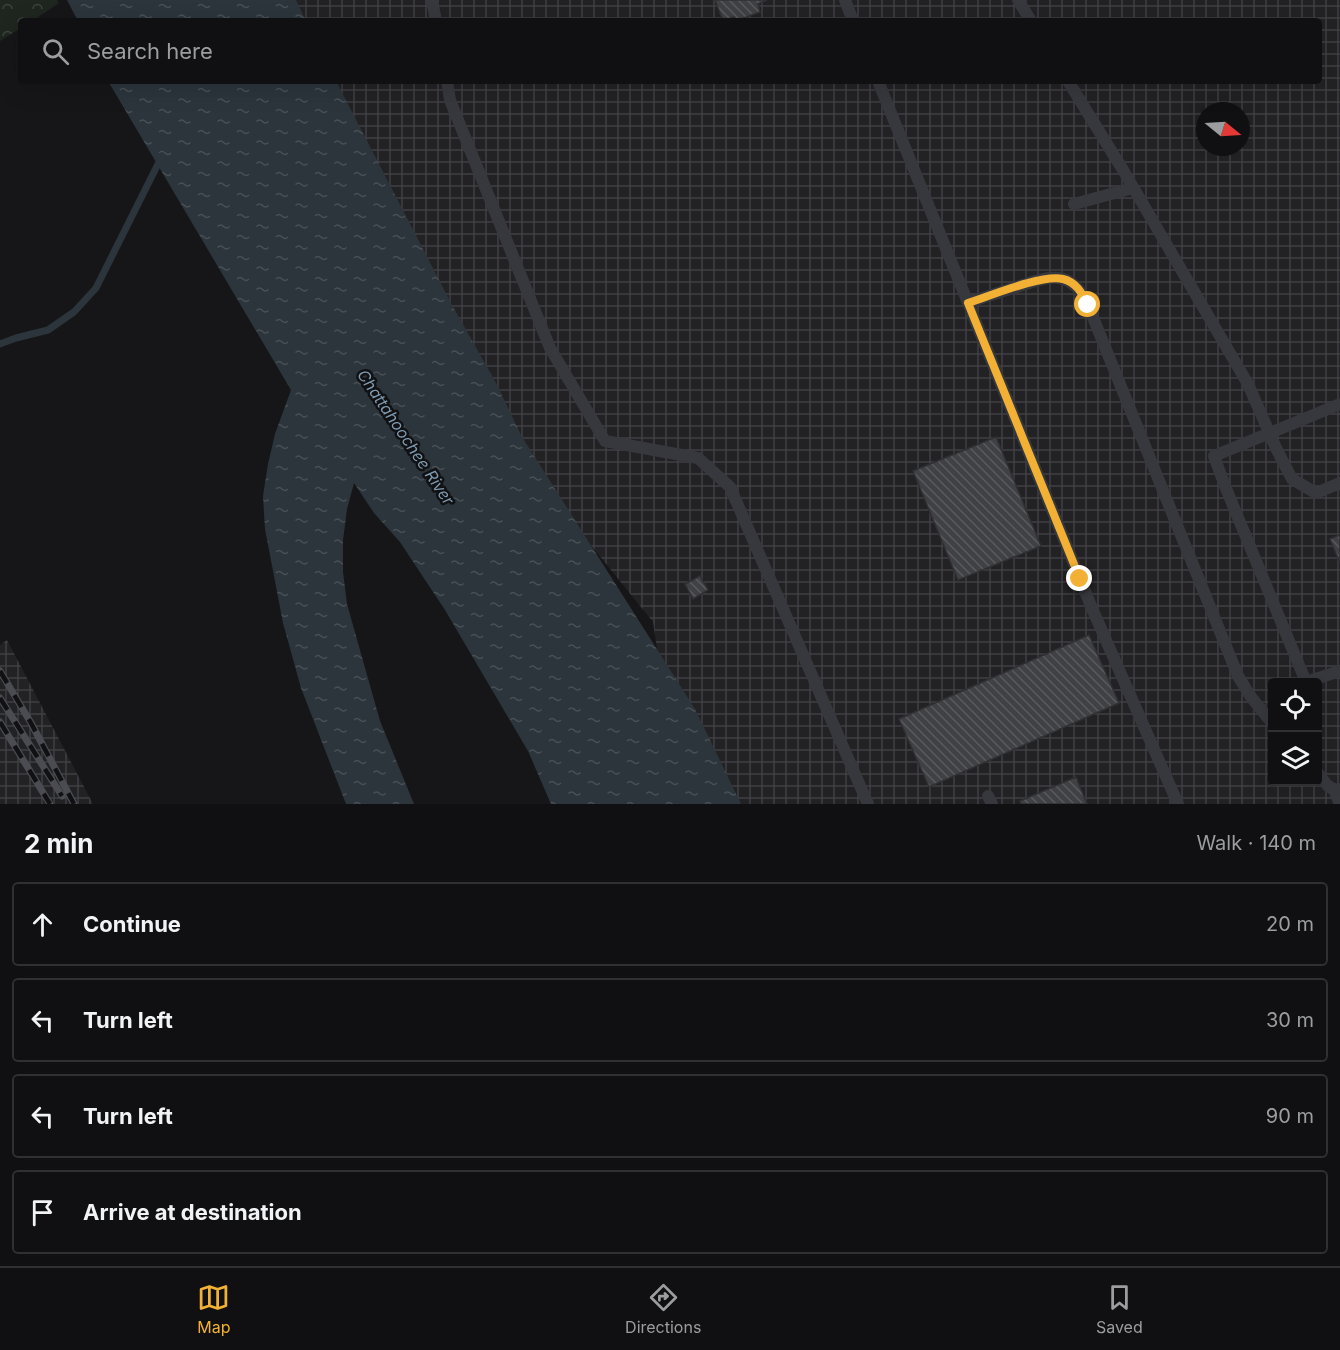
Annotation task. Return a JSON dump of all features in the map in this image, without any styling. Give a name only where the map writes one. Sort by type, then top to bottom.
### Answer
[{"type":"lane","points":[[432,0],[435,18]]},
{"type":"lane","points":[[845,0],[852,18]]},
{"type":"lane","points":[[1018,0],[1029,18]]},
{"type":"lane","points":[[447,84],[450,100],[550,348],[605,441],[698,458],[730,487],[868,804]]},
{"type":"lane","points":[[879,84],[1087,597],[1178,804]]},
{"type":"lane","points":[[1070,84],[1248,384],[1292,479],[1316,493],[1340,483]]},
{"type":"lane","points":[[1074,204],[1133,188]]},
{"type":"lane","points":[[968,303],[1046,277],[1064,279],[1077,286],[1088,305],[1238,676],[1268,718]]},
{"type":"lane","points":[[1340,404],[1214,456],[1306,682],[1340,671]]},
{"type":"lane","points":[[1322,779],[1327,785],[1337,790],[1340,804]]},
{"type":"shaded area","points":[[258,0],[1340,0],[1340,804],[700,804],[677,782],[653,622],[518,455],[294,84],[1322,84],[1322,18],[266,18]]},
{"type":"shaded area","points":[[7,640],[93,804],[0,804],[0,645]]},
{"type":"green space","points":[[0,0],[57,0],[59,3],[36,18],[18,18],[18,30],[0,41]]},
{"type":"water","points":[[67,0],[296,0],[305,18],[76,18]]},
{"type":"water","name":"Chattahoochee River","points":[[110,84],[338,84],[452,305],[496,383],[522,437],[695,709],[741,804],[551,804],[528,751],[445,610],[400,542],[374,513],[354,483],[347,509],[343,540],[343,572],[347,604],[380,721],[414,804],[346,804],[301,688],[283,623],[265,529],[263,496],[268,464],[275,434],[291,390]]},
{"type":"building","points":[[715,0],[767,0],[758,4],[760,12],[744,18],[722,18]]},
{"type":"building","points":[[996,437],[1041,546],[958,580],[913,471]]},
{"type":"building","points":[[1340,535],[1340,563],[1330,539]]},
{"type":"building","points":[[700,576],[708,590],[693,599],[685,584]]},
{"type":"building","points":[[1089,635],[1119,703],[929,787],[899,719]]},
{"type":"building","points":[[1076,777],[1087,804],[1021,804],[1020,801]]},
{"type":"waterway","points":[[0,344],[48,330],[74,312],[96,288],[162,156]]},
{"type":"railway","points":[[0,671],[31,723],[74,804]]},
{"type":"railway","points":[[0,698],[62,796]]},
{"type":"railway","points":[[0,722],[50,804]]},
{"type":"route","points":[[1080,579],[968,303],[1046,277],[1064,279],[1077,286],[1088,305]]}]
